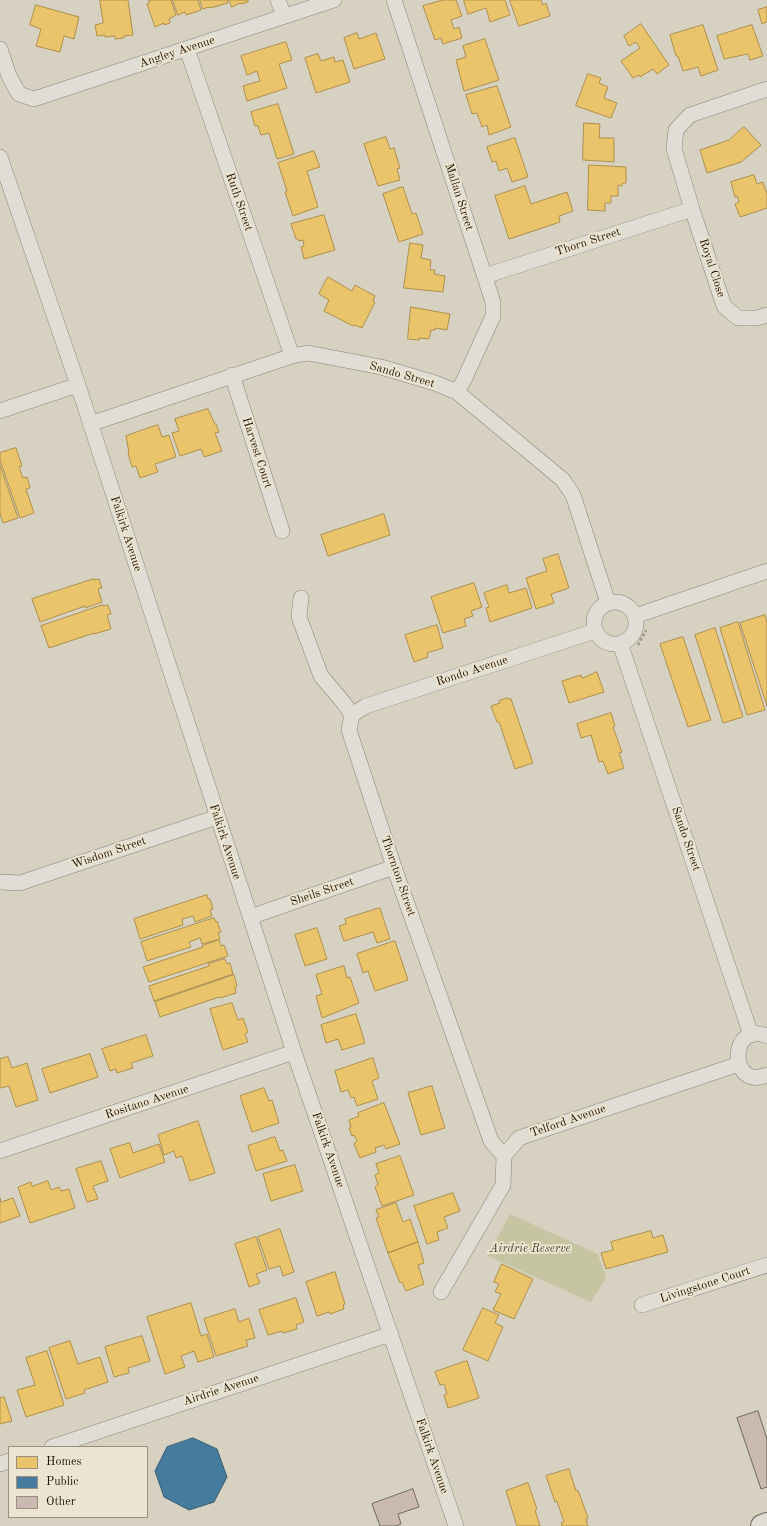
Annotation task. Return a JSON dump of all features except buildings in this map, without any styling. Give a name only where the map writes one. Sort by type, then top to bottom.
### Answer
[{"type":"main road","points":[[762,1526],[767,1524]]},
{"type":"street","points":[[278,0],[284,16]]},
{"type":"street","name":"Angley Avenue","points":[[0,49],[9,76],[19,94],[34,99],[334,0]]},
{"type":"street","name":"Mallan Street","points":[[394,0],[493,302],[493,316],[457,392]]},
{"type":"street","name":"Ruth Street","points":[[187,48],[292,356]]},
{"type":"street","name":"Royal Close","points":[[767,89],[690,115],[676,130],[674,149],[724,306],[738,318],[756,318],[767,315]]},
{"type":"street","name":"Falkirk Avenue","points":[[0,157],[78,385],[294,1052],[456,1526]]},
{"type":"street","name":"Thorn Street","points":[[485,276],[692,209]]},
{"type":"street","name":"Sando Street","points":[[90,424],[232,375],[292,356],[308,353],[380,367],[435,383],[457,392],[563,480],[573,495],[608,603]]},
{"type":"street","name":"Harvest Court","points":[[232,375],[282,531]]},
{"type":"street","points":[[0,411],[78,385]]},
{"type":"street","points":[[635,616],[767,571]]},
{"type":"street","points":[[301,598],[299,617],[321,676],[352,715]]},
{"type":"street","points":[[617,602],[625,604],[632,610],[635,616],[635,627],[633,634],[629,639],[620,643],[613,644],[604,641],[595,631],[594,619],[596,611],[601,606],[608,603],[617,602]]},
{"type":"street","name":"Rondo Avenue","points":[[352,715],[366,706],[595,631]]},
{"type":"street","name":"Sando Street","points":[[620,643],[751,1035]]},
{"type":"street","name":"Thornton Street","points":[[352,715],[349,730],[394,867],[491,1141],[504,1156]]},
{"type":"street","name":"Wisdom Street","points":[[0,882],[20,883],[217,817]]},
{"type":"street","name":"Sheils Street","points":[[250,917],[394,867]]},
{"type":"street","points":[[766,1079],[746,1073],[739,1064],[738,1050],[745,1039],[751,1035],[758,1034],[767,1036]]},
{"type":"street","name":"Rositano Avenue","points":[[0,1151],[294,1052]]},
{"type":"street","name":"Telford Avenue","points":[[504,1156],[519,1138],[739,1064]]},
{"type":"street","points":[[441,1292],[503,1185],[504,1156]]},
{"type":"street","name":"Livingstone Court","points":[[642,1305],[767,1265]]},
{"type":"street","name":"Airdrie Avenue","points":[[55,1446],[391,1334]]},
{"type":"green space","name":"Airdrie Reserve","points":[[510,1214],[598,1254],[606,1278],[591,1302],[488,1256]]}]
